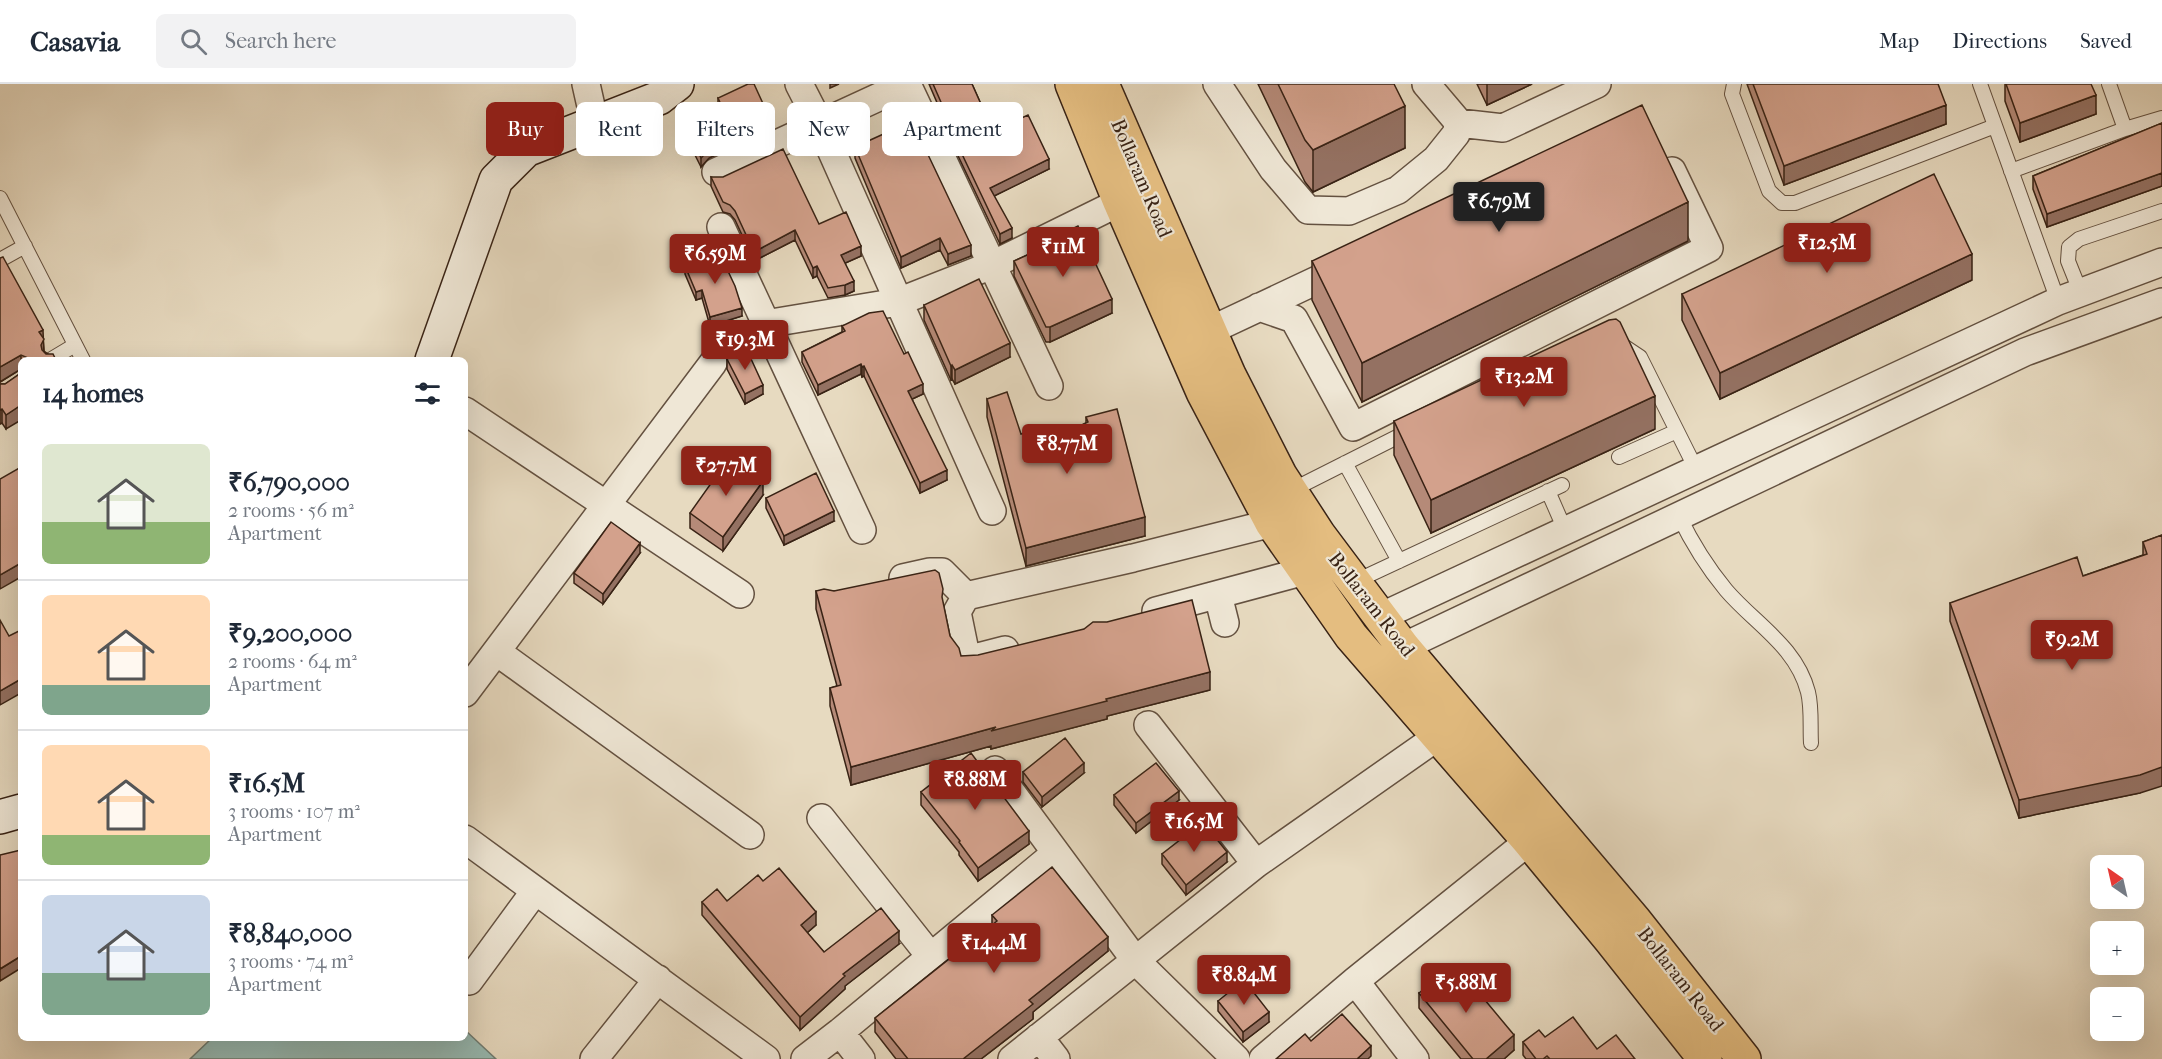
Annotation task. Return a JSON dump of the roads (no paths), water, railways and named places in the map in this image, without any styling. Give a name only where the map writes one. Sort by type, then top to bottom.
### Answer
[{"type":"main road","name":"Bollaram Road","points":[[1072,84],[1120,202],[1203,392],[1272,523],[1351,636],[1529,841],[1705,1059]]},
{"type":"main road","name":"Bollaram Road","points":[[1102,84],[1229,375],[1280,475],[1319,536],[1403,647],[1635,921],[1744,1059]]},
{"type":"street","points":[[586,84],[590,102]]},
{"type":"street","points":[[649,102],[659,98],[677,84]]},
{"type":"street","points":[[799,84],[808,102]]},
{"type":"street","points":[[869,102],[907,84],[1049,386]]},
{"type":"street","points":[[1217,84],[1273,169],[1308,210],[1349,211],[1398,190],[1436,159],[1456,134],[1459,123]]},
{"type":"street","points":[[1426,84],[1459,123],[1503,128],[1597,84]]},
{"type":"street","points":[[433,357],[496,180],[526,150],[576,130]]},
{"type":"street","points":[[716,172],[787,140]]},
{"type":"street","points":[[1259,307],[1294,319],[1353,427],[1709,248],[1659,144]]},
{"type":"street","points":[[834,156],[992,511]]},
{"type":"street","points":[[765,324],[898,303],[992,266],[1120,202]]},
{"type":"street","points":[[721,226],[862,530]]},
{"type":"street","points":[[1209,331],[1362,258]]},
{"type":"street","points":[[1380,617],[2069,296],[2162,262]]},
{"type":"street","points":[[1403,647],[2025,352],[2162,302]]},
{"type":"street","points":[[468,689],[713,363]]},
{"type":"street","points":[[468,413],[740,594]]},
{"type":"street","points":[[1027,645],[974,658],[965,651],[957,612],[966,596],[1272,523]]},
{"type":"street","points":[[1138,616],[1305,571]]},
{"type":"street","points":[[875,584],[930,572],[942,572],[966,596]]},
{"type":"street","points":[[1218,595],[1225,623]]},
{"type":"street","points":[[497,652],[750,835]]},
{"type":"street","points":[[1148,725],[1256,864]]},
{"type":"street","points":[[1012,1059],[1256,864],[1437,737]]},
{"type":"street","points":[[995,770],[1135,960],[1236,1059]]},
{"type":"street","points":[[0,817],[18,812]]},
{"type":"street","points":[[821,818],[931,957]]},
{"type":"street","points":[[468,841],[766,1059]]},
{"type":"street","points":[[1263,1059],[1355,981],[1529,841]]},
{"type":"street","points":[[805,1059],[1056,854]]},
{"type":"street","points":[[470,981],[535,891]]},
{"type":"street","points":[[594,1059],[658,980]]},
{"type":"street","points":[[1355,981],[1415,1059]]},
{"type":"street","points":[[840,1032],[861,1059]]},
{"type":"street","points":[[1039,1036],[1056,1059]]},
{"type":"lane","points":[[1734,84],[1732,94],[1769,191],[1782,203],[1795,203],[1995,126]]},
{"type":"lane","points":[[1980,84],[2011,171],[2069,296]]},
{"type":"lane","points":[[2109,84],[2125,129]]},
{"type":"lane","points":[[2011,171],[2125,129],[2162,118]]},
{"type":"lane","points":[[0,198],[81,357]]},
{"type":"lane","points":[[2069,296],[2069,247],[2079,239],[2162,211]]},
{"type":"lane","points":[[0,260],[25,246]]},
{"type":"lane","points":[[1609,344],[1618,343],[1640,357],[1696,469]]},
{"type":"lane","points":[[55,357],[75,345]]},
{"type":"lane","points":[[1290,491],[1424,423]]},
{"type":"lane","points":[[1619,457],[1677,431]]},
{"type":"lane","points":[[1345,463],[1400,561]]},
{"type":"lane","points":[[1354,582],[1562,484]]},
{"type":"lane","points":[[1548,491],[1565,530]]},
{"type":"lane","points":[[1679,516],[1698,554],[1727,591],[1777,638],[1796,661],[1809,694],[1811,743]]},
{"type":"water","points":[[468,1033],[496,1059],[190,1059],[209,1041],[468,1041]]}]
